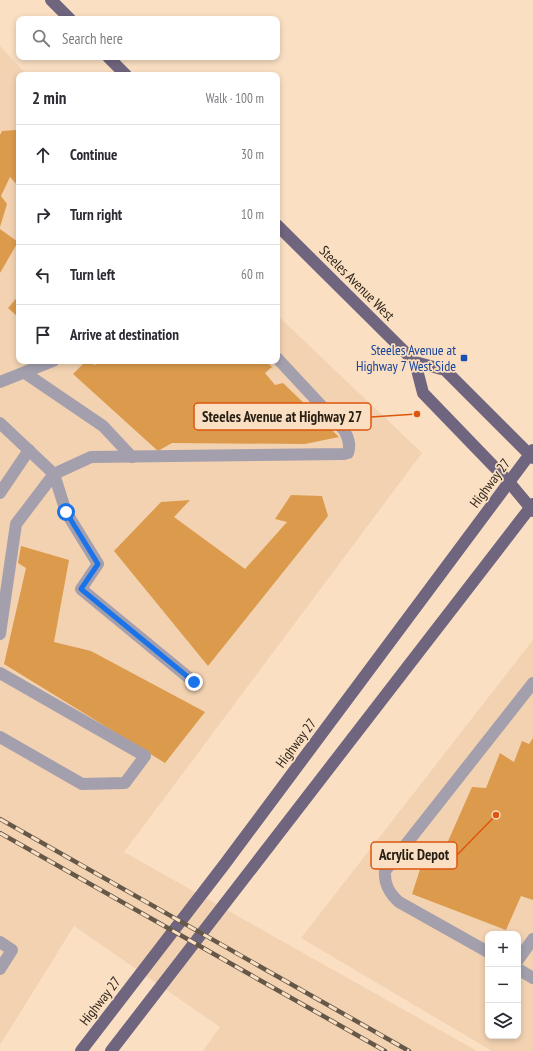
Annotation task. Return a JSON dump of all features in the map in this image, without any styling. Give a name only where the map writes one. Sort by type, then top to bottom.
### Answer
[{"type":"main road","points":[[51,0],[67,16]]},
{"type":"main road","points":[[111,60],[123,72]]},
{"type":"main road","name":"Steeles Avenue West","points":[[280,228],[415,362],[445,370],[532,454]]},
{"type":"main road","points":[[111,1051],[532,508],[423,393],[415,362]]},
{"type":"main road","name":"Highway 27","points":[[81,1051],[224,865],[509,482],[532,454]]},
{"type":"street","points":[[0,634],[16,524],[54,474],[91,458],[344,454],[348,452],[350,448],[349,441],[344,430],[280,361]]},
{"type":"street","points":[[0,382],[46,364]]},
{"type":"street","points":[[25,373],[103,426],[132,457]]},
{"type":"street","points":[[0,423],[54,474],[66,512],[98,564],[81,589],[194,682]]},
{"type":"street","points":[[0,493],[29,450]]},
{"type":"street","points":[[0,673],[145,756],[125,783],[82,784],[0,737]]},
{"type":"street","points":[[485,950],[399,902],[392,896],[387,887],[385,871],[533,683]]},
{"type":"street","points":[[521,956],[533,939]]},
{"type":"street","points":[[0,942],[12,950],[0,969]]},
{"type":"street","points":[[521,971],[533,978]]},
{"type":"shaded area","points":[[0,46],[24,72],[16,72],[16,364],[280,364],[280,318],[422,453],[124,852],[477,1051],[203,1051],[220,1027],[74,926],[0,1045]]},
{"type":"shaded area","points":[[533,640],[533,1051],[492,1051],[301,938]]},
{"type":"building","points":[[16,130],[16,184],[10,177],[1,196],[7,204],[0,227],[0,135],[2,131]]},
{"type":"building","points":[[0,229],[16,241],[16,245],[0,273]]},
{"type":"building","points":[[16,299],[16,315],[8,308]]},
{"type":"building","points":[[83,364],[269,364],[272,367],[265,373],[275,385],[283,383],[339,437],[305,444],[172,443],[158,451],[73,374]]},
{"type":"building","points":[[291,495],[322,496],[328,516],[208,666],[114,551],[161,502],[190,500],[174,517],[245,569],[287,522],[275,519]]},
{"type":"building","points":[[21,546],[69,560],[54,642],[91,651],[205,712],[165,763],[4,664],[26,568],[18,563]]},
{"type":"building","points":[[533,738],[533,900],[521,896],[506,930],[412,894],[429,842],[445,848],[472,787],[486,788],[500,753],[514,762],[522,741],[529,744]]},
{"type":"railway","points":[[0,819],[409,1051]]},
{"type":"railway","points":[[0,833],[385,1051]]},
{"type":"place","name":"Steeles Avenue at Highway 7 West Side","points":[[464,358]]},
{"type":"place","name":"Steeles Avenue at Highway 27","points":[[417,414]]},
{"type":"place","name":"Acrylic Depot","points":[[496,815]]},
{"type":"route","points":[[66,512],[98,564],[81,589],[194,682]]}]
